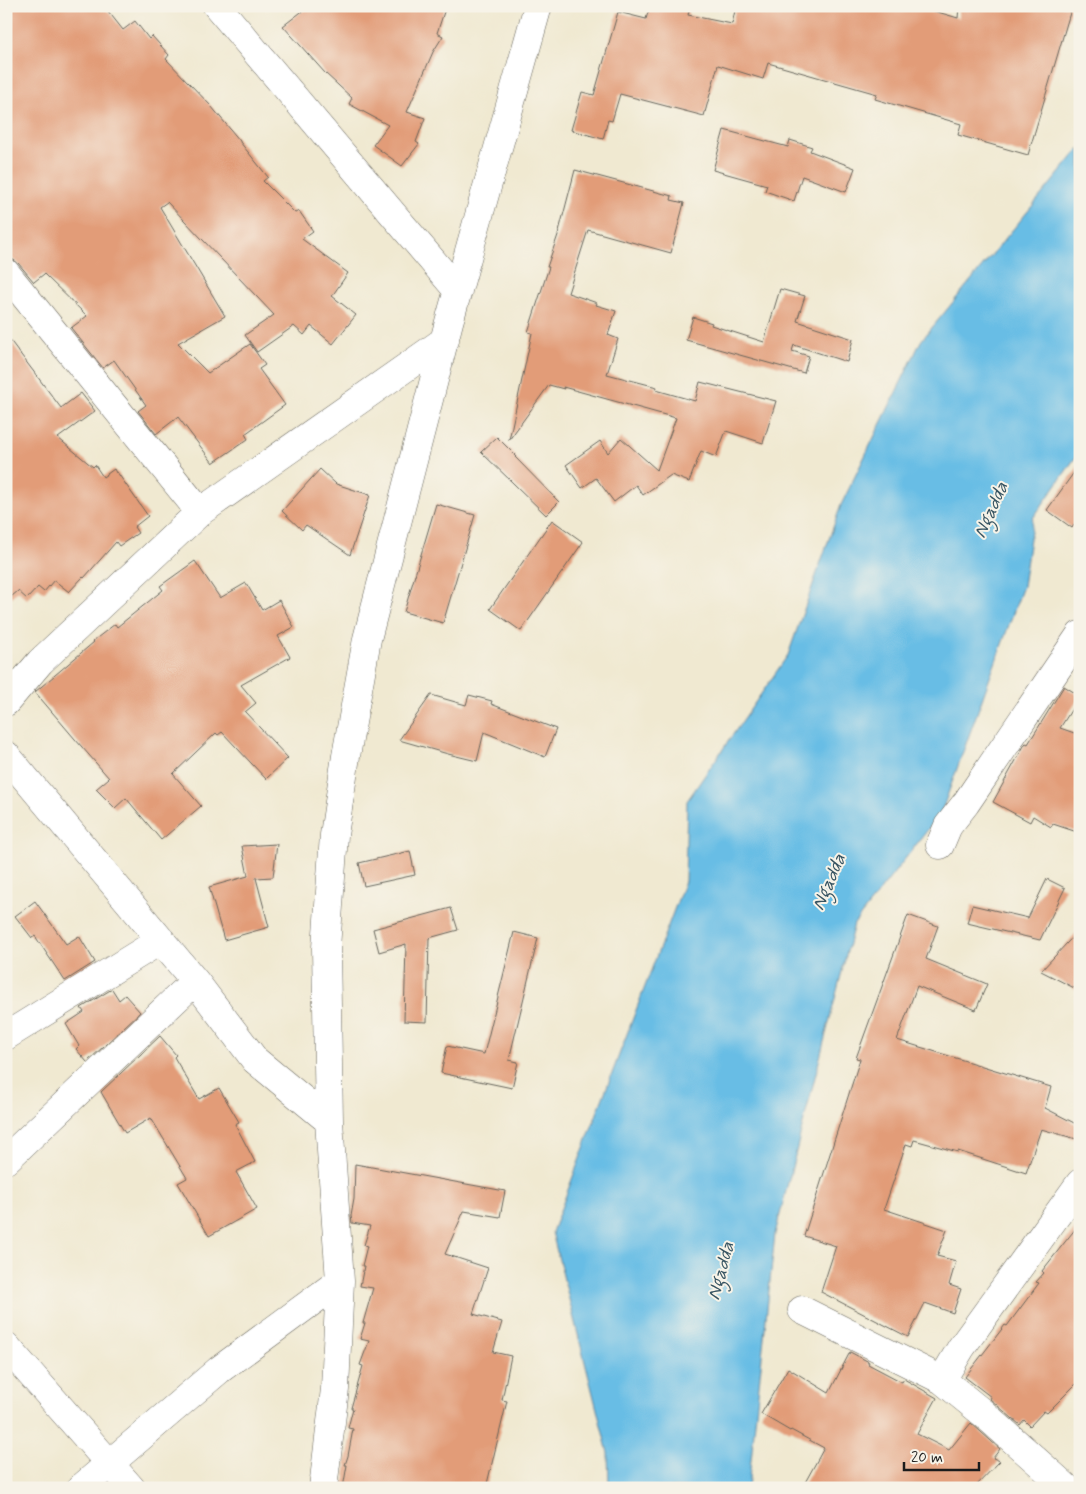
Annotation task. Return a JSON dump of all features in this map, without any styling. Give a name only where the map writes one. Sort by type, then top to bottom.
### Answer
[{"type":"street","points":[[217,6],[458,291]]},
{"type":"street","points":[[323,1488],[335,1389],[340,1280],[329,1121],[326,948],[334,835],[367,639],[458,291],[538,6]]},
{"type":"street","points":[[6,273],[200,512]]},
{"type":"street","points":[[6,702],[40,662],[200,512],[445,340]]},
{"type":"street","points":[[940,845],[948,826],[966,803],[1080,635]]},
{"type":"street","points":[[6,755],[195,980],[255,1060],[329,1121]]},
{"type":"street","points":[[6,1036],[161,940]]},
{"type":"street","points":[[6,1160],[195,980]]},
{"type":"street","points":[[942,1380],[961,1348],[1080,1183]]},
{"type":"street","points":[[82,1488],[219,1370],[340,1280]]},
{"type":"street","points":[[802,1310],[942,1380],[984,1414],[1067,1488]]},
{"type":"street","points":[[6,1346],[132,1488]]},
{"type":"water","name":"Ngadda","points":[[1080,148],[1080,451],[1033,518],[1023,586],[941,813],[854,924],[775,1234],[748,1488],[609,1488],[608,1453],[552,1232],[685,881],[687,801],[788,655],[841,505],[921,341]]},
{"type":"building","points":[[6,6],[104,6],[123,30],[135,21],[149,39],[152,36],[169,55],[166,59],[211,106],[240,141],[268,177],[263,181],[295,213],[299,211],[313,231],[302,239],[348,273],[332,296],[356,315],[333,344],[311,326],[304,335],[294,326],[257,352],[245,335],[274,315],[167,202],[160,207],[225,316],[178,343],[208,373],[250,344],[265,365],[259,369],[285,405],[245,434],[248,439],[213,463],[178,417],[156,434],[138,411],[146,405],[114,360],[103,368],[71,328],[87,316],[44,274],[34,282],[18,263],[6,258]]},
{"type":"building","points":[[309,6],[446,6],[437,33],[443,36],[433,52],[407,112],[425,118],[416,142],[419,144],[402,166],[373,145],[388,125],[349,104],[352,98],[325,73],[283,26]]},
{"type":"building","points":[[650,6],[690,6],[688,15],[732,24],[736,6],[917,6],[958,18],[959,6],[1072,6],[1028,155],[958,135],[961,124],[875,99],[877,94],[768,63],[763,79],[718,65],[704,116],[620,94],[612,121],[608,120],[603,139],[571,130],[582,92],[594,95],[618,12],[646,19]]},
{"type":"building","points":[[724,130],[788,147],[790,140],[812,147],[810,151],[855,168],[846,192],[802,176],[794,201],[765,191],[767,185],[713,170]]},
{"type":"building","points":[[575,170],[672,196],[671,200],[684,203],[671,253],[588,230],[568,293],[616,311],[608,335],[618,339],[607,374],[657,387],[656,390],[695,401],[700,382],[776,401],[763,443],[726,431],[716,457],[701,451],[689,482],[671,475],[643,495],[636,485],[614,502],[596,478],[582,488],[566,465],[600,441],[608,453],[621,438],[657,470],[676,418],[563,387],[564,389],[549,385],[509,440],[532,333],[528,332],[549,267],[547,267],[558,235]]},
{"type":"building","points":[[780,289],[805,296],[797,321],[853,339],[847,362],[794,345],[792,351],[809,356],[804,373],[686,340],[693,317],[712,323],[711,325],[764,342]]},
{"type":"building","points":[[6,335],[61,408],[81,393],[95,411],[58,438],[93,467],[95,465],[103,477],[114,469],[148,516],[134,527],[138,533],[119,546],[116,542],[69,592],[54,580],[44,592],[38,587],[27,599],[18,591],[6,601]]},
{"type":"building","points":[[497,437],[559,502],[546,515],[481,452]]},
{"type":"building","points":[[1080,464],[1080,516],[1072,528],[1047,510]]},
{"type":"building","points":[[320,469],[336,484],[370,495],[350,555],[306,525],[302,530],[282,511]]},
{"type":"building","points":[[436,504],[475,515],[443,623],[404,612]]},
{"type":"building","points":[[552,520],[583,542],[521,631],[490,609]]},
{"type":"building","points":[[195,561],[220,598],[246,583],[262,610],[279,600],[294,627],[278,636],[290,657],[241,685],[256,703],[245,712],[288,758],[266,779],[222,732],[218,735],[216,733],[173,774],[201,806],[161,840],[126,798],[115,808],[96,789],[109,778],[35,692],[93,641],[115,624],[117,627],[163,590],[160,586]]},
{"type":"building","points":[[1064,686],[1080,696],[1060,728],[1080,735],[1080,833],[1053,824],[1051,827],[1033,816],[1030,822],[993,802],[1025,744],[1028,744]]},
{"type":"building","points":[[431,695],[466,705],[469,695],[492,701],[491,704],[556,729],[545,757],[484,732],[477,761],[399,740]]},
{"type":"building","points":[[277,844],[273,877],[256,878],[269,927],[224,940],[209,887],[248,876],[242,846]]},
{"type":"building","points":[[410,851],[415,875],[364,886],[359,863]]},
{"type":"building","points":[[1047,879],[1065,888],[1040,940],[967,923],[972,905],[1028,918]]},
{"type":"building","points":[[35,901],[66,944],[79,936],[95,962],[65,981],[35,936],[32,938],[15,916]]},
{"type":"building","points":[[451,908],[458,930],[429,938],[427,1022],[404,1021],[406,944],[379,952],[373,929]]},
{"type":"building","points":[[908,915],[938,926],[926,959],[987,984],[976,1010],[917,986],[897,1040],[1051,1087],[1045,1108],[1080,1126],[1080,1140],[1041,1129],[1026,1173],[958,1151],[914,1140],[912,1146],[906,1144],[884,1209],[947,1230],[937,1256],[956,1261],[949,1285],[961,1289],[953,1313],[925,1303],[908,1337],[821,1292],[836,1246],[804,1236],[860,1059],[856,1058]]},
{"type":"building","points":[[1080,929],[1080,991],[1041,971]]},
{"type":"building","points":[[514,932],[538,938],[509,1060],[518,1062],[512,1088],[441,1073],[447,1046],[484,1054]]},
{"type":"building","points":[[112,989],[119,1000],[125,995],[140,1012],[87,1062],[76,1049],[79,1046],[66,1024],[84,1012],[81,1008]]},
{"type":"building","points":[[160,1036],[176,1055],[174,1057],[199,1099],[219,1088],[239,1122],[235,1124],[255,1162],[236,1172],[257,1209],[209,1236],[178,1183],[187,1178],[151,1118],[125,1133],[101,1092]]},
{"type":"building","points":[[355,1164],[505,1191],[500,1217],[464,1211],[445,1254],[488,1268],[473,1314],[502,1322],[493,1352],[511,1356],[502,1400],[507,1401],[486,1488],[343,1488],[347,1465],[345,1465],[353,1429],[348,1428],[353,1408],[351,1408],[363,1366],[360,1365],[369,1341],[360,1339],[373,1288],[360,1286],[367,1246],[364,1245],[370,1226],[352,1223]]},
{"type":"building","points":[[1080,1223],[1080,1380],[1047,1413],[1044,1411],[1030,1426],[1024,1420],[1020,1425],[990,1399],[991,1397],[965,1377],[1005,1325],[1007,1326],[1039,1283],[1036,1282],[1044,1273],[1042,1271]]},
{"type":"building","points":[[850,1352],[902,1382],[904,1379],[937,1398],[917,1434],[949,1450],[971,1423],[1000,1449],[993,1458],[1000,1461],[974,1488],[802,1488],[824,1448],[761,1414],[788,1368],[829,1393]]}]
